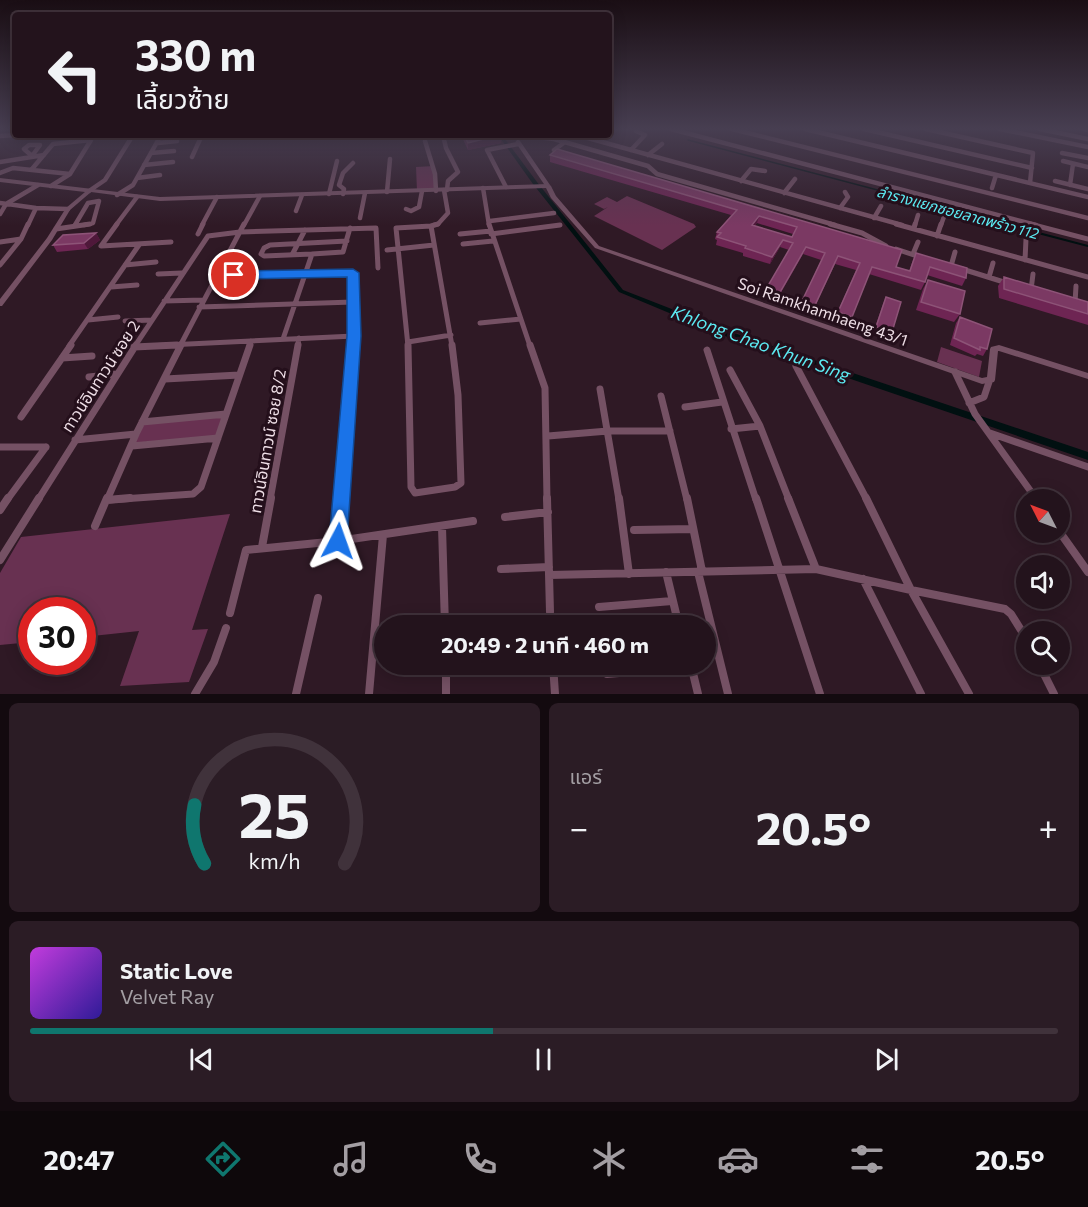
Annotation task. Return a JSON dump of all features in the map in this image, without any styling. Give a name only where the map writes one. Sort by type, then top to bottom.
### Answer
[{"type":"street","points":[[32,169],[39,161]]},
{"type":"street","points":[[51,186],[70,174],[78,161]]},
{"type":"street","points":[[0,304],[32,265],[68,209],[88,191],[105,180],[117,161]]},
{"type":"street","points":[[117,195],[133,184],[146,161]]},
{"type":"street","points":[[329,194],[337,161]]},
{"type":"street","points":[[387,192],[390,161]]},
{"type":"street","points":[[431,161],[436,191]]},
{"type":"street","points":[[431,226],[452,335],[458,395],[461,483],[455,487],[415,493],[412,490],[408,342],[397,227],[431,226],[438,224],[448,213],[446,190],[448,182],[458,172],[453,161]]},
{"type":"street","points":[[492,161],[506,187]]},
{"type":"street","points":[[0,180],[160,199],[544,186],[533,161]]},
{"type":"street","points":[[624,161],[648,166],[657,174],[862,233],[887,247],[932,260]]},
{"type":"street","points":[[670,161],[1088,277]]},
{"type":"street","points":[[796,161],[1088,239]]},
{"type":"street","points":[[862,161],[1088,218]]},
{"type":"street","points":[[946,161],[1030,182]]},
{"type":"street","points":[[947,161],[1088,197]]},
{"type":"street","points":[[1004,161],[1032,168]]},
{"type":"street","points":[[1030,182],[1033,161]]},
{"type":"street","points":[[1064,161],[1088,167]]},
{"type":"street","points":[[144,165],[172,162]]},
{"type":"street","points":[[343,194],[344,189],[339,185],[343,173],[353,163]]},
{"type":"street","points":[[1070,185],[1073,164]]},
{"type":"street","points":[[0,173],[13,168],[70,174]]},
{"type":"street","points":[[741,182],[751,169],[765,171]]},
{"type":"street","points":[[683,181],[689,175]]},
{"type":"street","points":[[992,188],[996,175]]},
{"type":"street","points":[[137,178],[159,176]]},
{"type":"street","points":[[451,179],[454,189]]},
{"type":"street","points":[[784,193],[795,179]]},
{"type":"street","points":[[710,189],[716,182]]},
{"type":"street","points":[[1055,182],[1088,189]]},
{"type":"street","points":[[1,212],[3,203],[38,184]]},
{"type":"street","name":"Soi Ramkhamhaeng 43/1","points":[[544,186],[597,247],[989,382]]},
{"type":"street","points":[[483,188],[493,241],[545,388],[548,436],[550,612]]},
{"type":"street","points":[[406,209],[411,211],[419,207],[422,191]]},
{"type":"street","points":[[739,198],[745,191]]},
{"type":"street","points":[[840,208],[848,197],[845,192]]},
{"type":"street","points":[[360,218],[365,193]]},
{"type":"street","points":[[296,211],[302,195]]},
{"type":"street","points":[[95,526],[136,434],[201,304],[260,196]]},
{"type":"street","points":[[136,197],[101,245],[171,242]]},
{"type":"street","points":[[198,234],[217,197]]},
{"type":"street","points":[[768,206],[774,199]]},
{"type":"street","points":[[56,229],[75,226],[93,223],[99,201],[87,203],[75,226]]},
{"type":"street","points":[[3,203],[36,208],[68,209]]},
{"type":"street","points":[[874,218],[881,206]]},
{"type":"street","points":[[0,265],[21,239],[36,208]]},
{"type":"street","points":[[799,215],[803,208]]},
{"type":"street","points":[[937,236],[946,211]]},
{"type":"street","points":[[490,221],[554,213]]},
{"type":"street","points":[[914,229],[918,215]]},
{"type":"street","points":[[829,224],[834,217]]},
{"type":"street","points":[[460,234],[560,225]]},
{"type":"street","points":[[347,242],[267,246],[261,254],[264,256],[341,253],[347,242],[350,228]]},
{"type":"street","name":"ทาวน์อินทาวน์ ซอย 2","points":[[0,560],[134,347],[208,236],[240,232],[378,229],[378,268]]},
{"type":"street","points":[[292,255],[305,230]]},
{"type":"street","points":[[0,242],[21,239]]},
{"type":"street","points":[[1025,260],[1026,239]]},
{"type":"street","points":[[463,244],[493,241]]},
{"type":"street","points":[[913,254],[918,242]]},
{"type":"street","points":[[21,417],[139,245]]},
{"type":"street","points":[[387,250],[434,245]]},
{"type":"street","points":[[951,266],[955,252]]},
{"type":"street","points":[[283,339],[312,255]]},
{"type":"street","points":[[0,259],[7,257]]},
{"type":"street","points":[[125,265],[156,262]]},
{"type":"street","points":[[942,263],[1010,284]]},
{"type":"street","points":[[989,277],[993,263]]},
{"type":"street","points":[[158,274],[182,273]]},
{"type":"street","points":[[216,276],[353,273],[354,336],[338,541]]},
{"type":"street","points":[[1030,290],[1033,274]]},
{"type":"street","points":[[111,286],[137,285]]},
{"type":"street","points":[[1064,300],[1078,304],[1076,286]]},
{"type":"street","points":[[1020,287],[1042,293]]},
{"type":"street","points":[[164,301],[201,304],[353,302]]},
{"type":"street","points":[[87,320],[118,317]]},
{"type":"street","points":[[480,323],[521,319]]},
{"type":"street","points":[[125,321],[152,320]]},
{"type":"street","points":[[408,342],[452,335]]},
{"type":"street","points":[[134,347],[354,336]]},
{"type":"street","name":"ทาวน์อินทาวน์ ซอย 8/2","points":[[262,547],[299,338]]},
{"type":"street","points":[[107,500],[193,494],[201,487],[251,340]]},
{"type":"street","points":[[969,403],[986,396],[993,376],[994,350],[999,348],[1088,376]]},
{"type":"street","points":[[707,350],[722,402],[819,694]]},
{"type":"street","points":[[62,358],[92,356]]},
{"type":"street","points":[[796,366],[871,506],[911,590],[969,694]]},
{"type":"street","points":[[730,370],[760,426],[816,569]]},
{"type":"street","points":[[955,372],[975,414],[1029,489]]},
{"type":"street","points":[[89,376],[117,374]]},
{"type":"street","points":[[165,379],[239,375]]},
{"type":"street","points":[[600,389],[614,463],[629,574]]},
{"type":"street","points":[[661,396],[693,529],[700,572],[728,694]]},
{"type":"street","points":[[685,407],[722,402]]},
{"type":"street","points":[[142,422],[226,414]]},
{"type":"street","points":[[731,429],[760,426]]},
{"type":"street","points":[[548,436],[608,431],[670,430]]},
{"type":"street","points":[[989,433],[1088,466]]},
{"type":"street","points":[[75,440],[136,434]]},
{"type":"street","points":[[132,446],[218,438]]},
{"type":"street","points":[[0,447],[46,447],[0,510]]},
{"type":"street","points":[[505,517],[548,512]]},
{"type":"street","points":[[230,613],[246,550],[383,536],[473,521]]},
{"type":"street","points":[[442,527],[445,615]]},
{"type":"street","points":[[634,530],[693,529]]},
{"type":"street","points":[[369,694],[383,536]]},
{"type":"street","points":[[1067,543],[1088,572]]},
{"type":"street","points":[[501,569],[629,574],[816,569],[1005,609],[1016,622]]},
{"type":"street","points":[[666,572],[676,615]]},
{"type":"street","points":[[863,579],[921,694]]},
{"type":"street","points":[[296,694],[318,598]]},
{"type":"street","points":[[599,607],[672,601]]},
{"type":"street","points":[[195,694],[212,666],[226,628]]},
{"type":"street","points":[[446,675],[446,694]]},
{"type":"street","points":[[554,675],[555,694]]},
{"type":"street","points":[[693,675],[698,694]]},
{"type":"street","points":[[1044,675],[1054,694]]},
{"type":"shaded area","points":[[434,166],[436,191],[417,191],[416,167]]},
{"type":"shaded area","points":[[627,196],[694,224],[696,227],[662,250],[594,216],[608,207],[604,209],[594,204],[607,197],[617,202]]},
{"type":"shaded area","points":[[941,347],[982,361],[979,377],[937,362]]},
{"type":"shaded area","points":[[224,416],[217,436],[133,443],[142,424]]},
{"type":"shaded area","points":[[230,514],[192,630],[208,629],[189,682],[120,686],[139,631],[96,636],[96,597],[18,597],[18,643],[0,645],[0,573],[21,537]]},
{"type":"building","points":[[572,161],[599,161],[902,250],[896,267],[910,271],[916,253],[967,268],[966,278],[930,267],[925,282],[872,267],[852,317],[838,312],[860,263],[838,256],[815,305],[802,301],[825,253],[806,247],[779,294],[766,289],[793,243],[783,240],[772,257],[717,237],[721,233],[717,232],[737,210]],"holes":[[[759,216],[797,227],[792,237],[752,225]]]},
{"type":"building","points":[[96,233],[84,243],[53,245],[63,235]]},
{"type":"building","points":[[1004,277],[1088,302],[1088,314],[1004,289]]},
{"type":"building","points":[[928,280],[965,291],[960,314],[921,302]]},
{"type":"building","points":[[886,297],[901,302],[892,332],[876,327]]},
{"type":"building","points":[[960,317],[992,329],[987,349],[980,347],[980,350],[954,338]]},
{"type":"waterway","name":"Khlong Chao Khun Sing","points":[[519,161],[621,291],[725,333],[1088,456]]},
{"type":"waterway","name":"ลำรางแยกซอยลาดพร้าว 112","points":[[769,161],[1010,225]]},
{"type":"waterway","name":"ลำรางแยกซอยลาดพร้าว 112","points":[[1004,224],[1088,246]]},
{"type":"route","points":[[234,275],[353,273],[354,336],[343,453],[338,541]]}]
